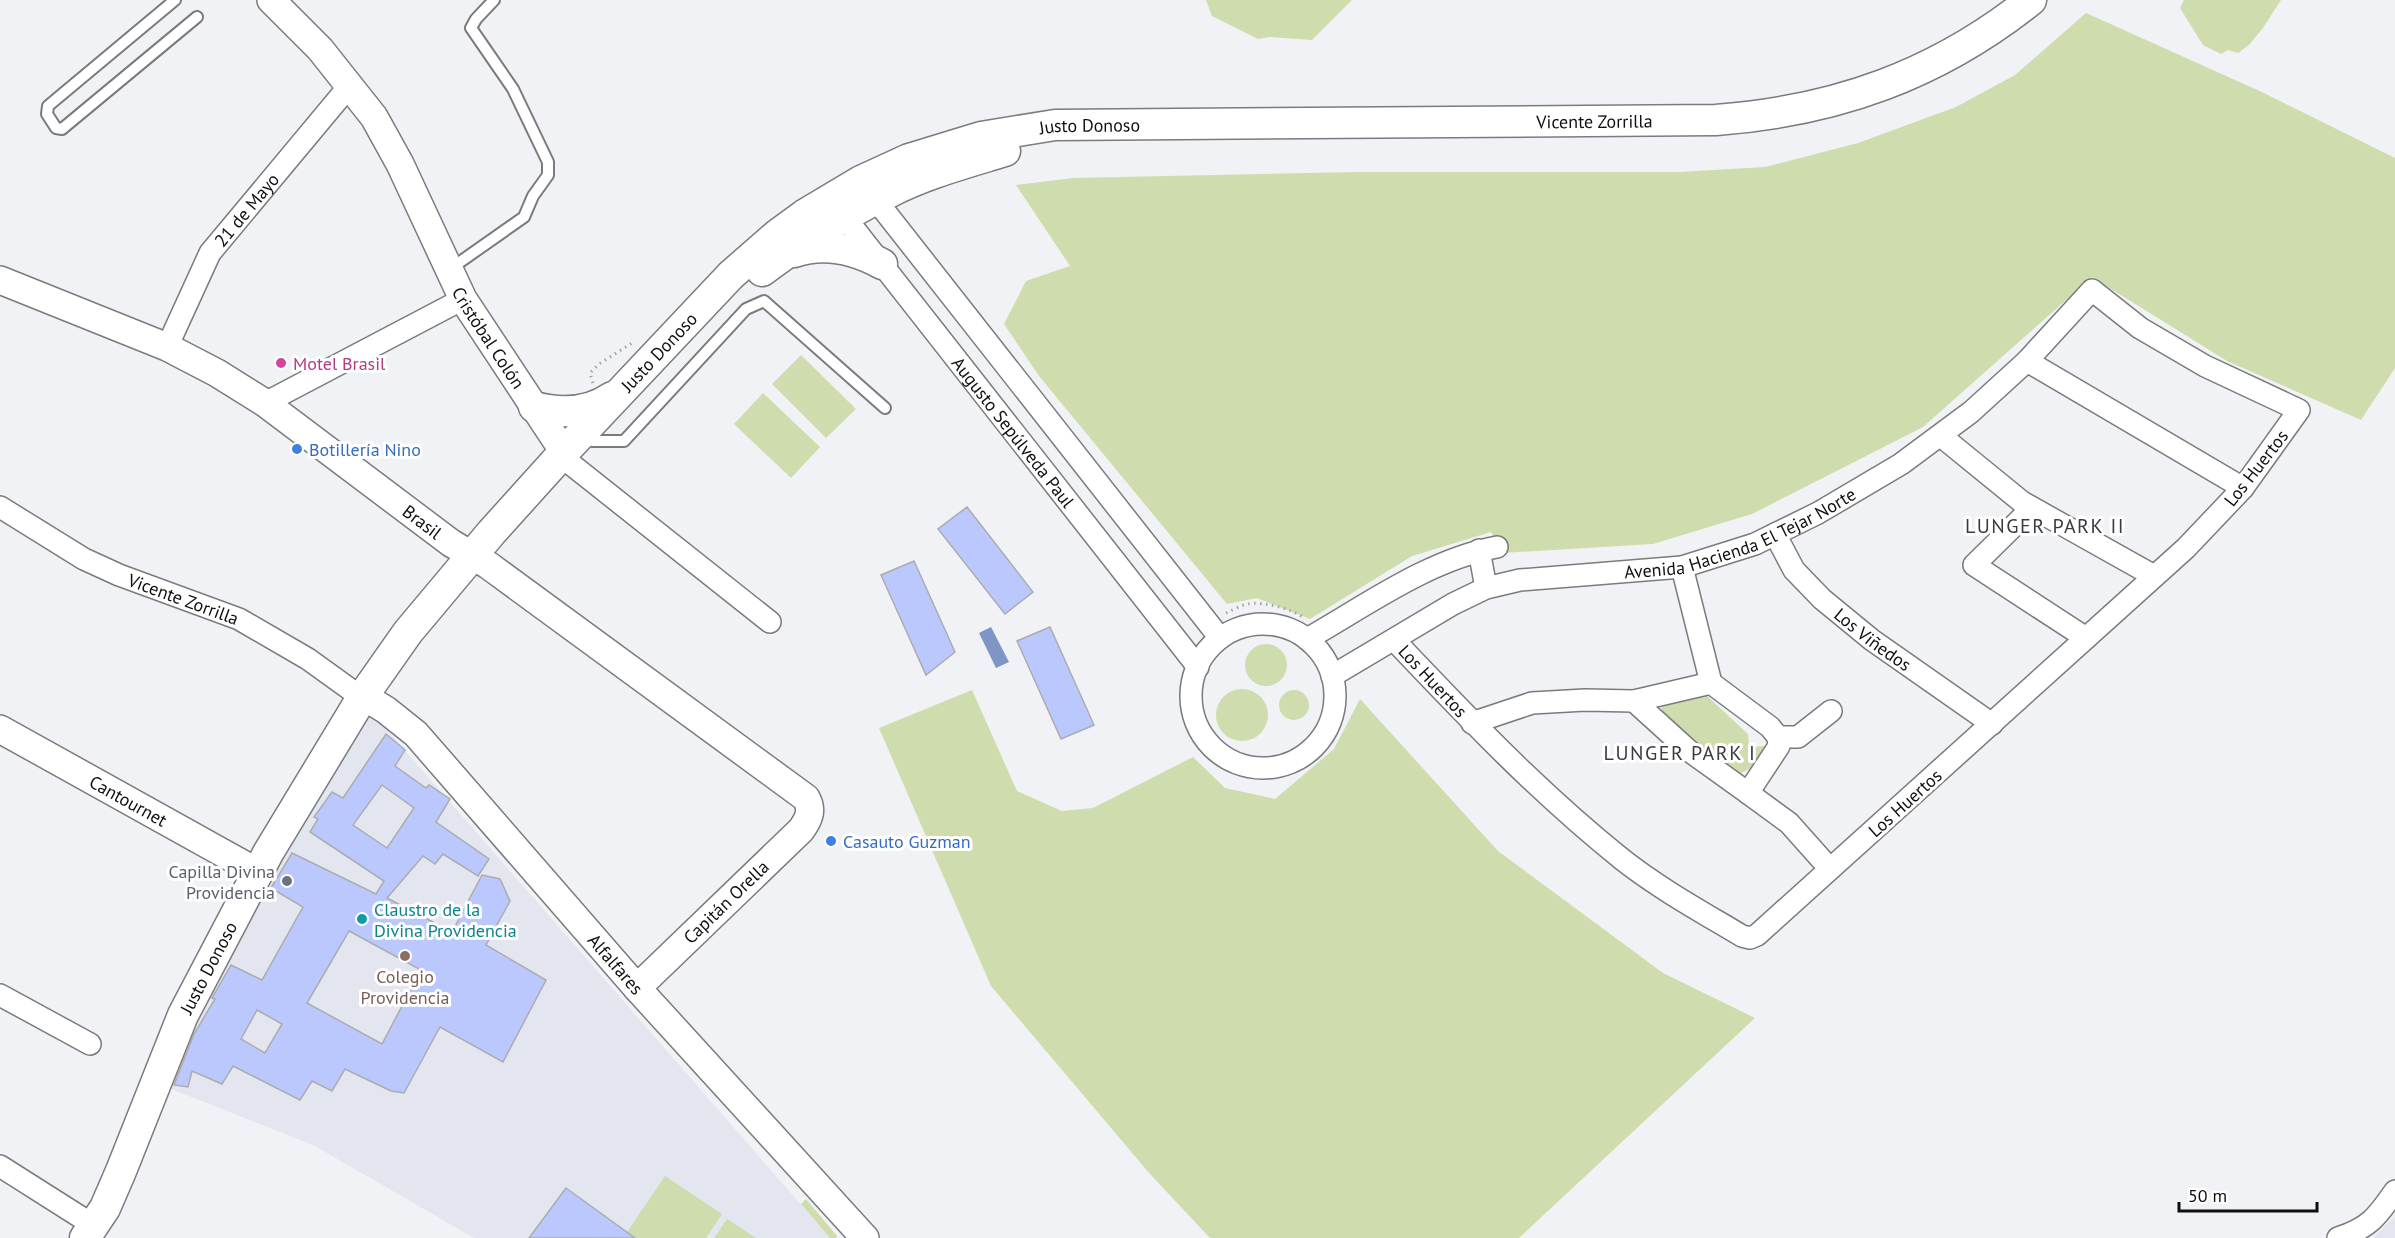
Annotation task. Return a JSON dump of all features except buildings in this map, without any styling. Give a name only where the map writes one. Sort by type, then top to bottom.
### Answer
[{"type":"main road","name":"Vicente Zorrilla","points":[[1131,124],[1716,120],[1785,113],[1852,97],[1917,72],[1979,38],[2031,0]]},
{"type":"main road","name":"Justo Donoso","points":[[89,1232],[105,1208],[183,1015],[257,872],[363,696],[408,632],[465,589],[480,561],[568,459],[626,386],[754,254],[778,234],[838,207],[868,190],[927,177],[1006,150],[1131,124]]},
{"type":"main road","name":"Justo Donoso","points":[[568,459],[592,441],[661,365],[706,321],[838,207]]},
{"type":"main road","points":[[782,256],[809,249],[832,248],[858,253],[882,264]]},
{"type":"main road","points":[[534,407],[563,412],[588,409],[609,399],[626,386]]},
{"type":"street","name":"Cristóbal Colón","points":[[271,0],[320,49],[374,117],[400,164],[464,299],[568,459],[770,622]]},
{"type":"street","name":"21 de Mayo","points":[[167,347],[210,253],[350,85]]},
{"type":"street","name":"Augusto Sepúlveda Paul","points":[[868,190],[1220,638]]},
{"type":"street","name":"Augusto Sepúlveda Paul","points":[[838,207],[1198,667]]},
{"type":"street","name":"Brasil","points":[[0,280],[167,347],[218,374],[265,403],[806,798],[810,805],[810,814]]},
{"type":"street","name":"Avenida Hacienda El Tejar Norte","points":[[1332,676],[1453,604],[1486,588],[1520,580],[1682,567],[1755,544],[1775,534],[1860,489],[1941,436],[2027,361],[2092,290],[2140,327],[2205,366],[2299,410]]},
{"type":"street","points":[[265,403],[464,299]]},
{"type":"street","points":[[949,350],[977,328]]},
{"type":"street","points":[[2027,361],[2243,488]]},
{"type":"street","name":"Los Huertos","points":[[1394,640],[1528,779],[1624,861],[1681,900],[1742,936],[1750,938],[1757,935],[2201,534],[2243,488],[2299,410]]},
{"type":"street","points":[[1941,436],[2032,508],[2154,576]]},
{"type":"street","name":"Vicente Zorrilla","points":[[0,507],[84,559],[239,619],[308,659],[363,696]]},
{"type":"street","points":[[2032,508],[1974,565],[2086,638]]},
{"type":"street","name":"Los Viñedos","points":[[1775,534],[1794,570],[1822,599],[1872,640],[1992,724]]},
{"type":"street","points":[[1309,631],[1332,676],[1335,698],[1331,720],[1321,740],[1305,756],[1284,768],[1257,768],[1233,762],[1212,748],[1198,728],[1191,704],[1193,679],[1198,667],[1203,656],[1220,638],[1242,627],[1265,624],[1309,631],[1448,561],[1488,548],[1486,588]]},
{"type":"street","points":[[1682,567],[1711,683],[1770,727],[1778,737],[1779,746],[1748,793]]},
{"type":"street","name":"Los Huertos","points":[[1472,723],[1532,703],[1585,700],[1634,701],[1711,683]]},
{"type":"street","name":"Alfalfares","points":[[363,696],[386,710],[416,734],[637,987],[864,1238]]},
{"type":"street","points":[[1634,701],[1688,750],[1790,823],[1830,869]]},
{"type":"street","points":[[1778,737],[1798,736],[1831,711]]},
{"type":"street","name":"Cantournet","points":[[0,729],[257,872]]},
{"type":"street","name":"Capitán Orella","points":[[637,987],[801,830],[810,814]]},
{"type":"street","points":[[0,996],[90,1044]]},
{"type":"street","points":[[0,1166],[89,1232]]},
{"type":"street","points":[[2338,1238],[2360,1231],[2380,1213],[2395,1191]]},
{"type":"lane","points":[[175,0],[48,106],[47,114],[56,128],[62,129],[197,17]]},
{"type":"lane","points":[[449,270],[524,217],[533,196],[548,175],[548,162],[513,89],[471,28],[476,19],[494,0]]},
{"type":"lane","points":[[592,441],[624,441],[746,309],[765,301],[885,408]]},
{"type":"path","points":[[1221,615],[1249,603],[1276,606],[1299,614],[1309,631]]},
{"type":"shaded area","name":"Colegio Providencia","points":[[367,707],[830,1238],[474,1238],[313,1145],[166,1087],[182,1044],[268,868]]},
{"type":"shaded area","points":[[2395,1216],[2395,1238],[2373,1238]]},
{"type":"green space","points":[[1206,0],[1352,0],[1312,40],[1269,37],[1258,39],[1212,16]]},
{"type":"green space","points":[[2184,0],[2281,0],[2249,45],[2238,53],[2228,50],[2221,54],[2203,45],[2180,8]]},
{"type":"green space","points":[[2086,13],[2264,93],[2395,158],[2395,368],[2361,420],[2227,361],[2092,277],[1923,427],[1752,514],[1653,544],[1502,553],[1491,532],[1412,556],[1310,619],[1257,598],[1227,604],[1039,376],[1004,324],[1026,281],[1070,266],[1016,185],[1073,178],[1359,172],[1679,172],[1765,167],[1858,143],[1956,107],[2015,75]]},
{"type":"green space","points":[[801,355],[856,409],[826,438],[772,384]]},
{"type":"green space","points":[[763,393],[820,447],[791,478],[734,424]]},
{"type":"green space","points":[[1266,644],[1274,645],[1281,650],[1286,657],[1286,673],[1281,680],[1274,685],[1266,686],[1258,685],[1251,680],[1246,673],[1245,665],[1246,657],[1251,650],[1258,645]]},
{"type":"green space","points":[[1237,689],[1247,689],[1261,696],[1268,715],[1261,734],[1247,741],[1237,741],[1227,737],[1220,730],[1216,720],[1216,710],[1220,700],[1227,693]]},
{"type":"green space","points":[[972,690],[1017,791],[1062,811],[1093,808],[1193,757],[1225,788],[1275,799],[1334,749],[1360,699],[1498,851],[1663,973],[1755,1018],[1519,1238],[1210,1238],[1150,1174],[991,986],[879,728]]},
{"type":"green space","points":[[1294,690],[1300,691],[1308,699],[1308,711],[1300,719],[1294,720],[1288,719],[1280,711],[1279,705],[1280,699],[1288,691]]},
{"type":"green space","points":[[1706,695],[1748,734],[1749,747],[1765,746],[1756,763],[1739,774],[1662,714],[1661,703]]},
{"type":"green space","points":[[665,1176],[722,1214],[706,1238],[623,1238]]},
{"type":"green space","points":[[806,1199],[837,1236],[836,1238],[830,1238],[801,1204]]},
{"type":"green space","points":[[727,1219],[756,1238],[714,1238]]},
{"type":"water","points":[[991,627],[1009,662],[996,668],[979,633]]},
{"type":"place","name":"Motel Brasil","points":[[281,363]]},
{"type":"place","name":"Botillería Nino","points":[[297,449]]},
{"type":"place","name":"Casauto Guzman","points":[[831,841]]},
{"type":"place","name":"Capilla Divina Providencia","points":[[287,881]]},
{"type":"place","name":"Claustro de la Divina Providencia","points":[[362,919]]},
{"type":"place","name":"Colegio Providencia","points":[[405,956]]},
{"type":"district","name":"LUNGER PARK II","points":[[2045,526]]},
{"type":"district","name":"LUNGER PARK I","points":[[1680,753]]}]
